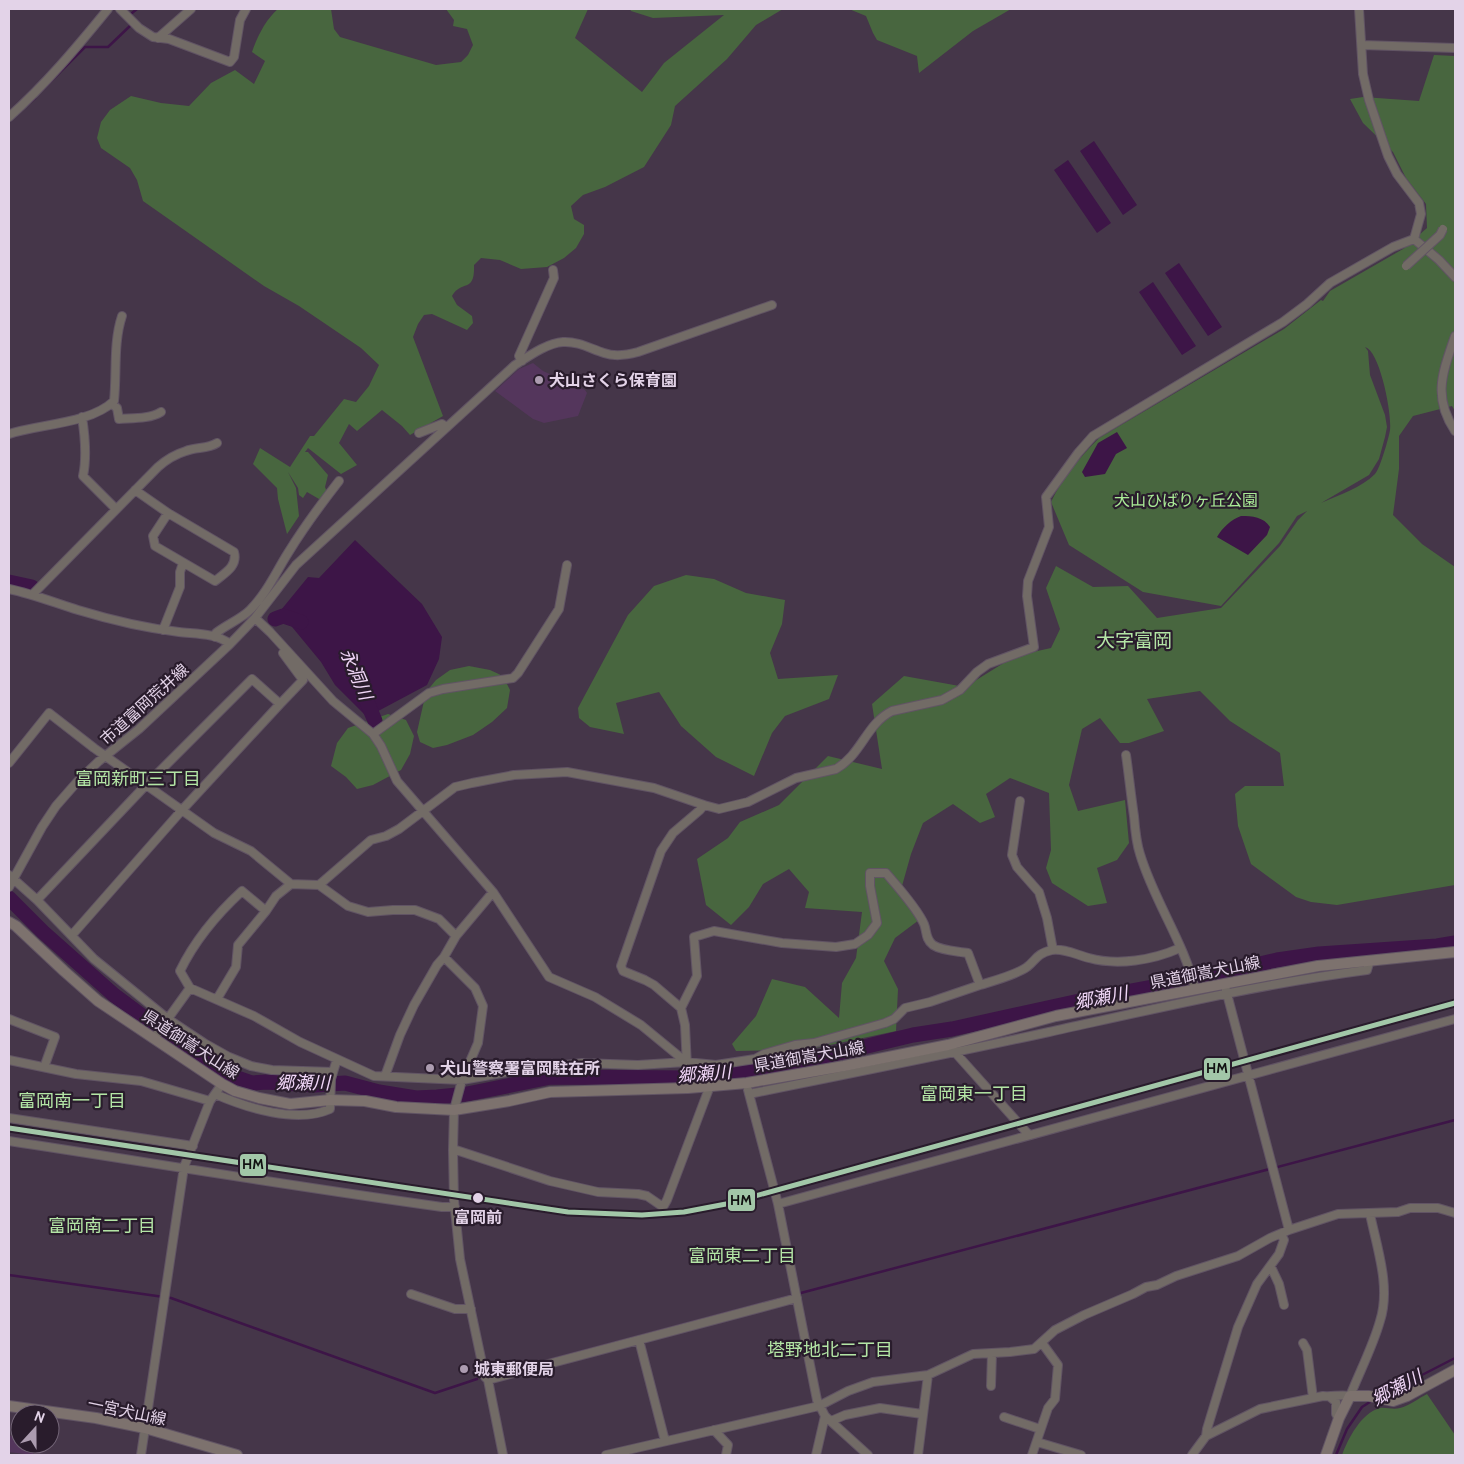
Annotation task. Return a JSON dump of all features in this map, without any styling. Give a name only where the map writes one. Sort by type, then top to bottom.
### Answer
[{"type":"main road","name":"県道御嵩犬山線","points":[[9,922],[16,926],[64,972],[98,1001],[235,1091],[290,1104],[330,1100],[365,1101],[396,1107],[454,1110],[550,1092],[747,1083],[948,1045],[1056,1016],[1195,986],[1226,988],[1318,966],[1455,952]]},
{"type":"main road","points":[[1326,1455],[1339,1418],[1350,1396],[1369,1396],[1393,1401],[1407,1396],[1455,1370]]},
{"type":"main road","name":"一宮犬山線","points":[[9,1406],[96,1418],[144,1428],[237,1455]]},
{"type":"street","points":[[9,117],[30,98],[74,51],[108,9]]},
{"type":"street","points":[[120,9],[144,32],[158,38],[169,39],[230,62],[234,57],[240,20],[246,9]]},
{"type":"street","points":[[158,38],[191,9]]},
{"type":"street","points":[[1359,9],[1366,89],[1388,156],[1397,174],[1419,202],[1422,214],[1414,240]]},
{"type":"street","points":[[1362,45],[1455,48]]},
{"type":"street","points":[[1406,266],[1440,235],[1443,229]]},
{"type":"street","points":[[1414,240],[1439,260],[1455,277]]},
{"type":"street","points":[[319,885],[371,840],[386,836],[399,829],[455,787],[514,775],[567,772],[654,788],[720,809],[748,802],[796,778],[836,769],[855,753],[874,724],[885,714],[942,700],[960,690],[977,672],[988,664],[1034,647],[1027,596],[1028,581],[1049,528],[1046,498],[1078,453],[1093,436],[1283,322],[1330,283],[1359,265],[1393,246],[1414,240]]},
{"type":"street","points":[[522,361],[519,356],[554,278],[553,270]]},
{"type":"street","name":"市道富岡荒井線","points":[[9,888],[11,877],[56,806],[83,777],[230,644],[255,618],[296,565],[496,381],[522,361],[547,347],[563,342],[584,345],[606,354],[623,356],[772,305]]},
{"type":"street","points":[[9,434],[82,417],[112,404],[114,401],[119,325],[122,316]]},
{"type":"street","points":[[1455,336],[1443,370],[1441,384],[1445,414],[1455,431]]},
{"type":"street","points":[[112,404],[117,408],[119,419],[147,416],[161,412]]},
{"type":"street","points":[[82,417],[85,443],[83,476],[116,509]]},
{"type":"street","points":[[419,433],[437,424],[442,424],[446,427]]},
{"type":"street","points":[[33,594],[165,461],[185,451],[212,446],[217,443]]},
{"type":"street","points":[[215,637],[216,633],[258,602],[273,581],[308,521],[339,480]]},
{"type":"street","points":[[135,490],[168,513],[234,552],[236,558],[233,565],[215,581],[155,546],[153,536],[168,513]]},
{"type":"street","points":[[163,630],[180,587],[180,572],[183,563]]},
{"type":"street","points":[[373,734],[429,693],[513,678],[559,609],[566,565]]},
{"type":"street","points":[[9,589],[33,594],[79,610],[163,630],[222,638],[230,644]]},
{"type":"street","points":[[255,618],[333,701],[373,734],[381,746],[397,781],[493,892],[549,977],[595,997],[641,1025],[686,1062]]},
{"type":"street","points":[[72,935],[182,810],[303,680],[270,636],[270,632]]},
{"type":"street","points":[[37,900],[146,785],[252,679],[280,704]]},
{"type":"street","points":[[9,763],[49,713],[214,833],[251,851],[291,884],[319,885],[348,906],[368,912],[415,910],[438,919],[456,936]]},
{"type":"street","points":[[1126,755],[1139,853],[1152,886],[1191,970],[1195,986]]},
{"type":"street","points":[[1020,801],[1012,855],[1017,867],[1039,892],[1054,950]]},
{"type":"street","points":[[688,1086],[686,1026],[681,1008],[650,982],[622,971],[621,966],[661,851],[673,832],[704,805]]},
{"type":"street","points":[[681,1008],[697,976],[694,937],[714,932],[782,943],[836,947],[855,944],[868,935],[877,923],[870,886],[870,873],[886,873],[900,889],[924,924],[928,940],[934,945],[968,953],[980,985]]},
{"type":"street","points":[[11,877],[37,900],[94,959],[168,1020],[229,1057],[252,1066],[332,1076]]},
{"type":"street","points":[[217,999],[236,967],[238,945],[276,896],[291,884]]},
{"type":"street","points":[[266,911],[242,891],[221,910],[190,951],[180,971],[190,988],[254,1016],[300,1042],[374,1076],[462,1080],[507,1072],[582,1063],[638,1065],[686,1062],[716,1065],[755,1059],[764,1054],[796,1045],[814,1043],[885,1023],[894,1019],[905,1008],[930,1002],[1026,968],[1037,955],[1054,950],[1075,953],[1090,959],[1112,962],[1165,955],[1180,948]]},
{"type":"street","points":[[385,1076],[400,1035],[414,1005],[456,936],[493,892]]},
{"type":"street","points":[[444,957],[475,988],[483,1006],[478,1043],[462,1080],[454,1110],[455,1207],[460,1259],[503,1455]]},
{"type":"street","points":[[154,1038],[190,988]]},
{"type":"street","points":[[749,1094],[955,1053],[1226,988],[1273,1168],[1285,1232],[1279,1254],[1257,1284],[1238,1327],[1206,1436]]},
{"type":"street","points":[[9,1019],[56,1037],[46,1062]]},
{"type":"street","points":[[778,1204],[1455,1019]]},
{"type":"street","points":[[948,1045],[1029,1136]]},
{"type":"street","points":[[215,1094],[237,1104],[281,1114],[302,1115],[323,1112],[330,1109],[332,1076],[337,1058]]},
{"type":"street","points":[[9,1060],[78,1074],[140,1081],[210,1101]]},
{"type":"street","points":[[747,1083],[778,1204],[819,1406],[828,1418],[868,1455]]},
{"type":"street","points":[[141,1455],[184,1167],[210,1101],[222,1084]]},
{"type":"street","points":[[453,1150],[550,1181],[598,1192],[646,1196],[662,1206],[667,1200],[710,1086]]},
{"type":"street","points":[[9,1118],[193,1146]]},
{"type":"street","points":[[9,1141],[184,1167],[313,1189],[442,1207],[455,1207]]},
{"type":"street","points":[[606,1455],[819,1406],[848,1391],[873,1382],[928,1375],[973,1354],[1034,1349],[1055,1330],[1111,1302],[1176,1276],[1238,1256],[1285,1232],[1338,1214],[1398,1212],[1410,1208],[1438,1208],[1455,1213]]},
{"type":"street","points":[[1192,1455],[1206,1436],[1260,1409],[1323,1396],[1330,1397],[1342,1394],[1350,1396],[1381,1320],[1384,1295],[1382,1273],[1370,1214]]},
{"type":"street","points":[[1271,1267],[1279,1284],[1284,1305]]},
{"type":"street","points":[[411,1294],[455,1309],[471,1309]]},
{"type":"street","points":[[488,1380],[797,1298]]},
{"type":"street","points":[[640,1340],[665,1441]]},
{"type":"street","points":[[1032,1455],[1048,1408],[1055,1399],[1058,1365],[1042,1342]]},
{"type":"street","points":[[1303,1343],[1307,1350],[1313,1398]]},
{"type":"street","points":[[991,1386],[992,1353]]},
{"type":"street","points":[[918,1455],[928,1375]]},
{"type":"street","points":[[1330,1397],[1336,1402],[1336,1414],[1339,1418]]},
{"type":"street","points":[[828,1418],[880,1408],[922,1414]]},
{"type":"street","points":[[1004,1417],[1040,1429]]},
{"type":"street","points":[[816,1455],[828,1418]]},
{"type":"street","points":[[714,1430],[728,1445],[726,1455]]},
{"type":"street","points":[[1037,1442],[1082,1455]]},
{"type":"shaded area","points":[[533,363],[543,371],[585,390],[587,393],[578,416],[544,423],[533,419],[495,391],[519,369]]},
{"type":"shaded area","points":[[9,1436],[10,1452],[9,1452]]},
{"type":"green space","points":[[278,9],[331,9],[334,29],[340,37],[436,65],[461,62],[468,55],[473,45],[467,29],[453,26],[454,20],[446,9],[588,9],[575,38],[642,92],[664,63],[724,15],[653,18],[630,9],[783,9],[756,25],[727,59],[675,106],[671,125],[644,167],[605,187],[583,195],[571,206],[574,219],[584,225],[584,234],[576,248],[564,258],[547,267],[521,269],[500,260],[481,258],[474,265],[474,274],[470,283],[460,288],[452,296],[457,305],[472,316],[473,323],[467,330],[432,314],[424,315],[413,337],[443,416],[410,435],[382,410],[357,431],[349,424],[339,443],[357,465],[341,474],[308,448],[305,452],[308,452],[328,475],[325,487],[327,492],[323,498],[319,499],[307,492],[303,498],[299,495],[298,488],[288,472],[296,488],[299,516],[287,534],[277,488],[253,464],[260,448],[290,467],[310,436],[314,436],[344,399],[356,402],[369,386],[379,365],[361,348],[299,306],[264,286],[143,201],[137,180],[130,168],[101,148],[97,138],[101,122],[110,110],[131,96],[161,103],[189,106],[211,83],[235,70],[254,84],[265,61],[252,52],[262,29]]},
{"type":"green space","points":[[849,9],[1011,9],[973,31],[919,73],[917,56],[877,40],[866,16]]},
{"type":"green space","name":"犬山ひばりヶ丘公園","points":[[1434,55],[1455,56],[1455,411],[1452,406],[1413,416],[1399,436],[1399,469],[1393,515],[1422,544],[1455,567],[1455,885],[1337,905],[1311,902],[1296,897],[1251,864],[1238,826],[1235,794],[1245,786],[1284,786],[1280,753],[1230,721],[1200,691],[1147,699],[1164,731],[1129,743],[1120,743],[1100,718],[1082,729],[1069,785],[1078,811],[1125,800],[1129,843],[1117,860],[1097,868],[1107,903],[1088,906],[1052,883],[1046,868],[1051,850],[1049,793],[1010,778],[986,794],[995,817],[980,823],[953,804],[923,823],[911,854],[902,886],[923,917],[895,938],[884,961],[898,989],[896,1031],[806,1050],[736,1051],[732,1044],[756,1016],[772,979],[805,987],[839,1018],[842,983],[856,958],[862,912],[805,908],[809,892],[789,869],[763,884],[749,907],[731,925],[706,905],[697,859],[728,838],[740,822],[779,805],[828,756],[882,769],[872,704],[904,676],[965,687],[1015,656],[1051,648],[1060,629],[1046,588],[1056,566],[1093,587],[1128,586],[1157,618],[1221,608],[1280,546],[1298,520],[1307,511],[1297,516],[1279,543],[1221,606],[1143,592],[1069,545],[1051,502],[1072,468],[1099,438],[1284,329],[1321,300],[1323,301],[1330,291],[1403,249],[1427,228],[1426,204],[1406,178],[1393,152],[1363,123],[1350,99],[1363,97],[1419,101]],"holes":[[[1365,347],[1376,359],[1380,371],[1389,411],[1390,430],[1384,453],[1377,471],[1369,479],[1350,491],[1321,503],[1369,475],[1379,459],[1387,427],[1385,415],[1370,375],[1368,351]]]},
{"type":"green space","points":[[686,575],[714,579],[746,593],[785,600],[782,624],[770,653],[778,679],[838,675],[829,699],[785,716],[772,733],[754,776],[716,757],[681,726],[659,692],[616,703],[624,734],[590,727],[579,718],[578,708],[628,615],[654,586]]},
{"type":"green space","points":[[469,666],[490,670],[503,676],[510,690],[507,708],[492,722],[473,735],[433,748],[420,742],[417,732],[426,692],[436,680],[450,670]]},
{"type":"green space","points":[[388,714],[406,720],[414,736],[410,754],[401,770],[373,785],[357,789],[346,777],[331,766],[337,743],[348,728]]},
{"type":"green space","points":[[1427,1394],[1455,1435],[1455,1455],[1342,1455],[1356,1427],[1367,1415],[1380,1408],[1395,1409],[1403,1407]]},
{"type":"water","points":[[1094,141],[1137,205],[1123,215],[1080,151]]},
{"type":"water","points":[[1068,160],[1111,223],[1097,233],[1054,170]]},
{"type":"water","points":[[1179,263],[1222,327],[1208,336],[1165,273]]},
{"type":"water","points":[[1153,282],[1196,346],[1182,355],[1139,292]]},
{"type":"water","points":[[1117,432],[1127,448],[1116,454],[1105,474],[1085,477],[1082,472],[1098,443]]},
{"type":"water","points":[[1241,516],[1261,519],[1270,527],[1267,535],[1248,555],[1217,537],[1228,524]]},
{"type":"water","points":[[355,540],[422,604],[442,637],[439,659],[427,685],[367,717],[335,685],[321,662],[283,616],[281,610],[308,577],[319,578]]},
{"type":"waterway","points":[[132,13],[137,9]]},
{"type":"waterway","points":[[42,90],[85,47],[108,47],[131,25]]},
{"type":"waterway","points":[[27,105],[35,98]]},
{"type":"waterway","name":"永洞川","points":[[9,582],[32,587]]},
{"type":"waterway","name":"永洞川","points":[[275,619],[283,616],[301,622]]},
{"type":"waterway","name":"永洞川","points":[[365,697],[375,721]]},
{"type":"waterway","name":"郷瀬川","points":[[9,898],[43,932],[114,995],[192,1053],[229,1075],[252,1083],[315,1085],[345,1083],[379,1092],[416,1098],[467,1094],[551,1077],[691,1078],[805,1061],[913,1035],[952,1029],[1093,998],[1190,980],[1277,960],[1319,954],[1437,946],[1455,943]]},
{"type":"waterway","points":[[797,1294],[1455,1120]]},
{"type":"waterway","points":[[9,1275],[171,1298],[435,1393],[477,1379]]},
{"type":"waterway","points":[[493,1375],[787,1297]]},
{"type":"waterway","name":"郷瀬川","points":[[1383,1395],[1455,1358]]},
{"type":"waterway","name":"郷瀬川","points":[[1336,1455],[1347,1429],[1362,1407],[1373,1400]]},
{"type":"transit line","name":"HM","points":[[9,1128],[568,1212],[642,1215],[684,1212],[726,1204],[1455,1003]]},
{"type":"place","name":"犬山さくら保育園","points":[[539,380]]},
{"type":"place","name":"犬山警察署富岡駐在所","points":[[430,1068]]},
{"type":"place","name":"富岡前","points":[[478,1198]]},
{"type":"place","name":"城東郵便局","points":[[464,1369]]},
{"type":"district","name":"大字富岡","points":[[1134,640]]},
{"type":"district","name":"富岡新町三丁目","points":[[138,779]]},
{"type":"district","name":"富岡東一丁目","points":[[974,1094]]},
{"type":"district","name":"富岡南一丁目","points":[[72,1101]]},
{"type":"district","name":"富岡南二丁目","points":[[102,1226]]},
{"type":"district","name":"富岡東二丁目","points":[[742,1256]]},
{"type":"district","name":"塔野地北二丁目","points":[[830,1350]]}]
